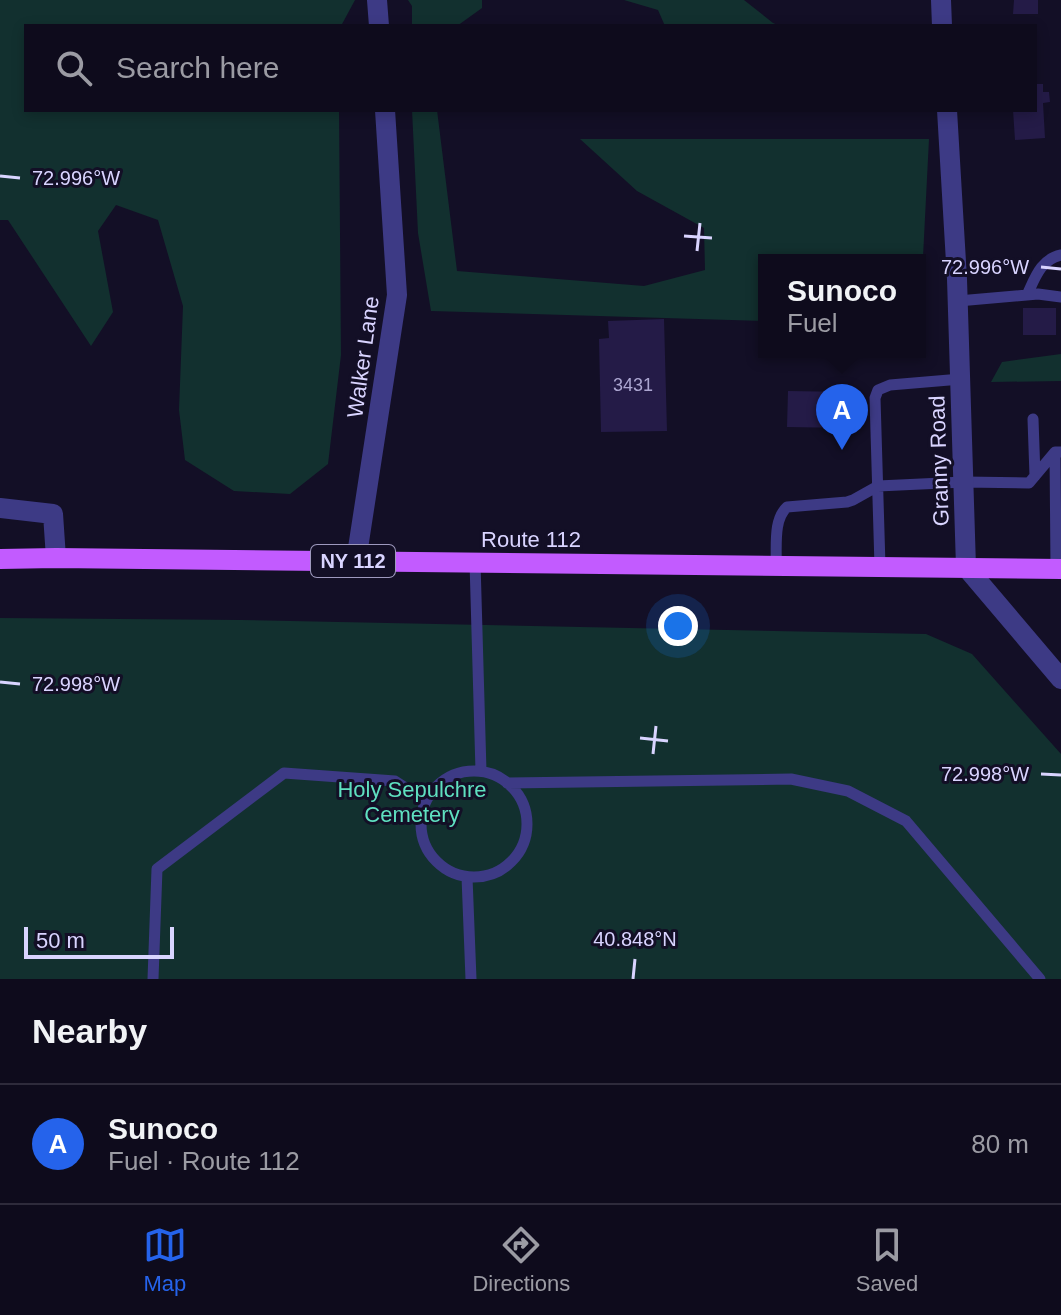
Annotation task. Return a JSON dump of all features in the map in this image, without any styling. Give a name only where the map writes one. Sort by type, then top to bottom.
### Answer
[{"type":"main road","name":"Route 112","points":[[0,559],[1058,568]]},
{"type":"street","points":[[377,0],[379,24]]},
{"type":"street","points":[[941,0],[942,24]]},
{"type":"street","name":"Walker Lane","points":[[356,561],[397,295],[385,112]]},
{"type":"street","name":"Granny Road","points":[[947,112],[958,301],[966,567]]},
{"type":"street","points":[[0,508],[53,514],[56,558]]},
{"type":"street","points":[[966,567],[1061,679]]},
{"type":"lane","points":[[1027,295],[1040,268],[1053,256],[1061,255]]},
{"type":"lane","points":[[958,301],[1038,294],[1061,297]]},
{"type":"lane","points":[[880,566],[875,398],[878,390],[890,385],[961,379]]},
{"type":"lane","points":[[1033,419],[1035,476]]},
{"type":"lane","points":[[776,565],[778,520],[787,507],[847,502],[878,486],[1029,483],[1058,452]]},
{"type":"lane","points":[[1058,452],[1058,568]]},
{"type":"lane","points":[[475,562],[481,771]]},
{"type":"lane","points":[[481,771],[507,783],[523,804],[527,822],[525,841],[516,857],[503,869],[485,877],[467,877],[449,872],[426,849],[421,833],[421,816],[435,787],[449,777],[481,771]]},
{"type":"lane","points":[[153,979],[157,869],[284,773],[395,781],[426,801]]},
{"type":"lane","points":[[507,783],[791,779],[848,791],[906,821],[1040,979]]},
{"type":"lane","points":[[467,877],[471,979]]},
{"type":"green space","points":[[0,0],[355,0],[342,24],[24,24],[24,112],[339,112],[341,355],[328,464],[290,494],[234,491],[185,460],[179,410],[183,306],[158,220],[116,205],[98,231],[113,312],[91,346],[8,220],[0,220]]},
{"type":"green space","points":[[408,0],[482,0],[482,8],[460,24],[412,24],[412,6]]},
{"type":"green space","points":[[624,0],[744,0],[775,24],[664,24],[658,10]]},
{"type":"green space","points":[[412,112],[437,112],[457,271],[644,286],[705,270],[704,228],[637,191],[580,139],[929,139],[923,254],[758,254],[758,321],[431,311],[418,233]]},
{"type":"green space","points":[[1061,354],[1061,381],[991,382],[1002,362]]},
{"type":"green space","name":"Holy Sepulchre Cemetery","points":[[0,618],[926,634],[972,654],[1061,754],[1061,979],[0,979]]},
{"type":"building","points":[[1014,0],[1038,0],[1038,14],[1013,14]]},
{"type":"building","points":[[1037,84],[1043,84],[1043,92],[1049,92],[1050,102],[1043,103],[1045,138],[1015,140],[1013,112],[1037,112]]},
{"type":"building","points":[[1023,308],[1056,308],[1056,335],[1023,335]]},
{"type":"building","points":[[664,319],[667,431],[601,432],[599,339],[609,338],[608,321]]},
{"type":"building","points":[[788,391],[849,392],[848,428],[787,427]]},
{"type":"place","name":"Sunoco","points":[[842,450]]}]
